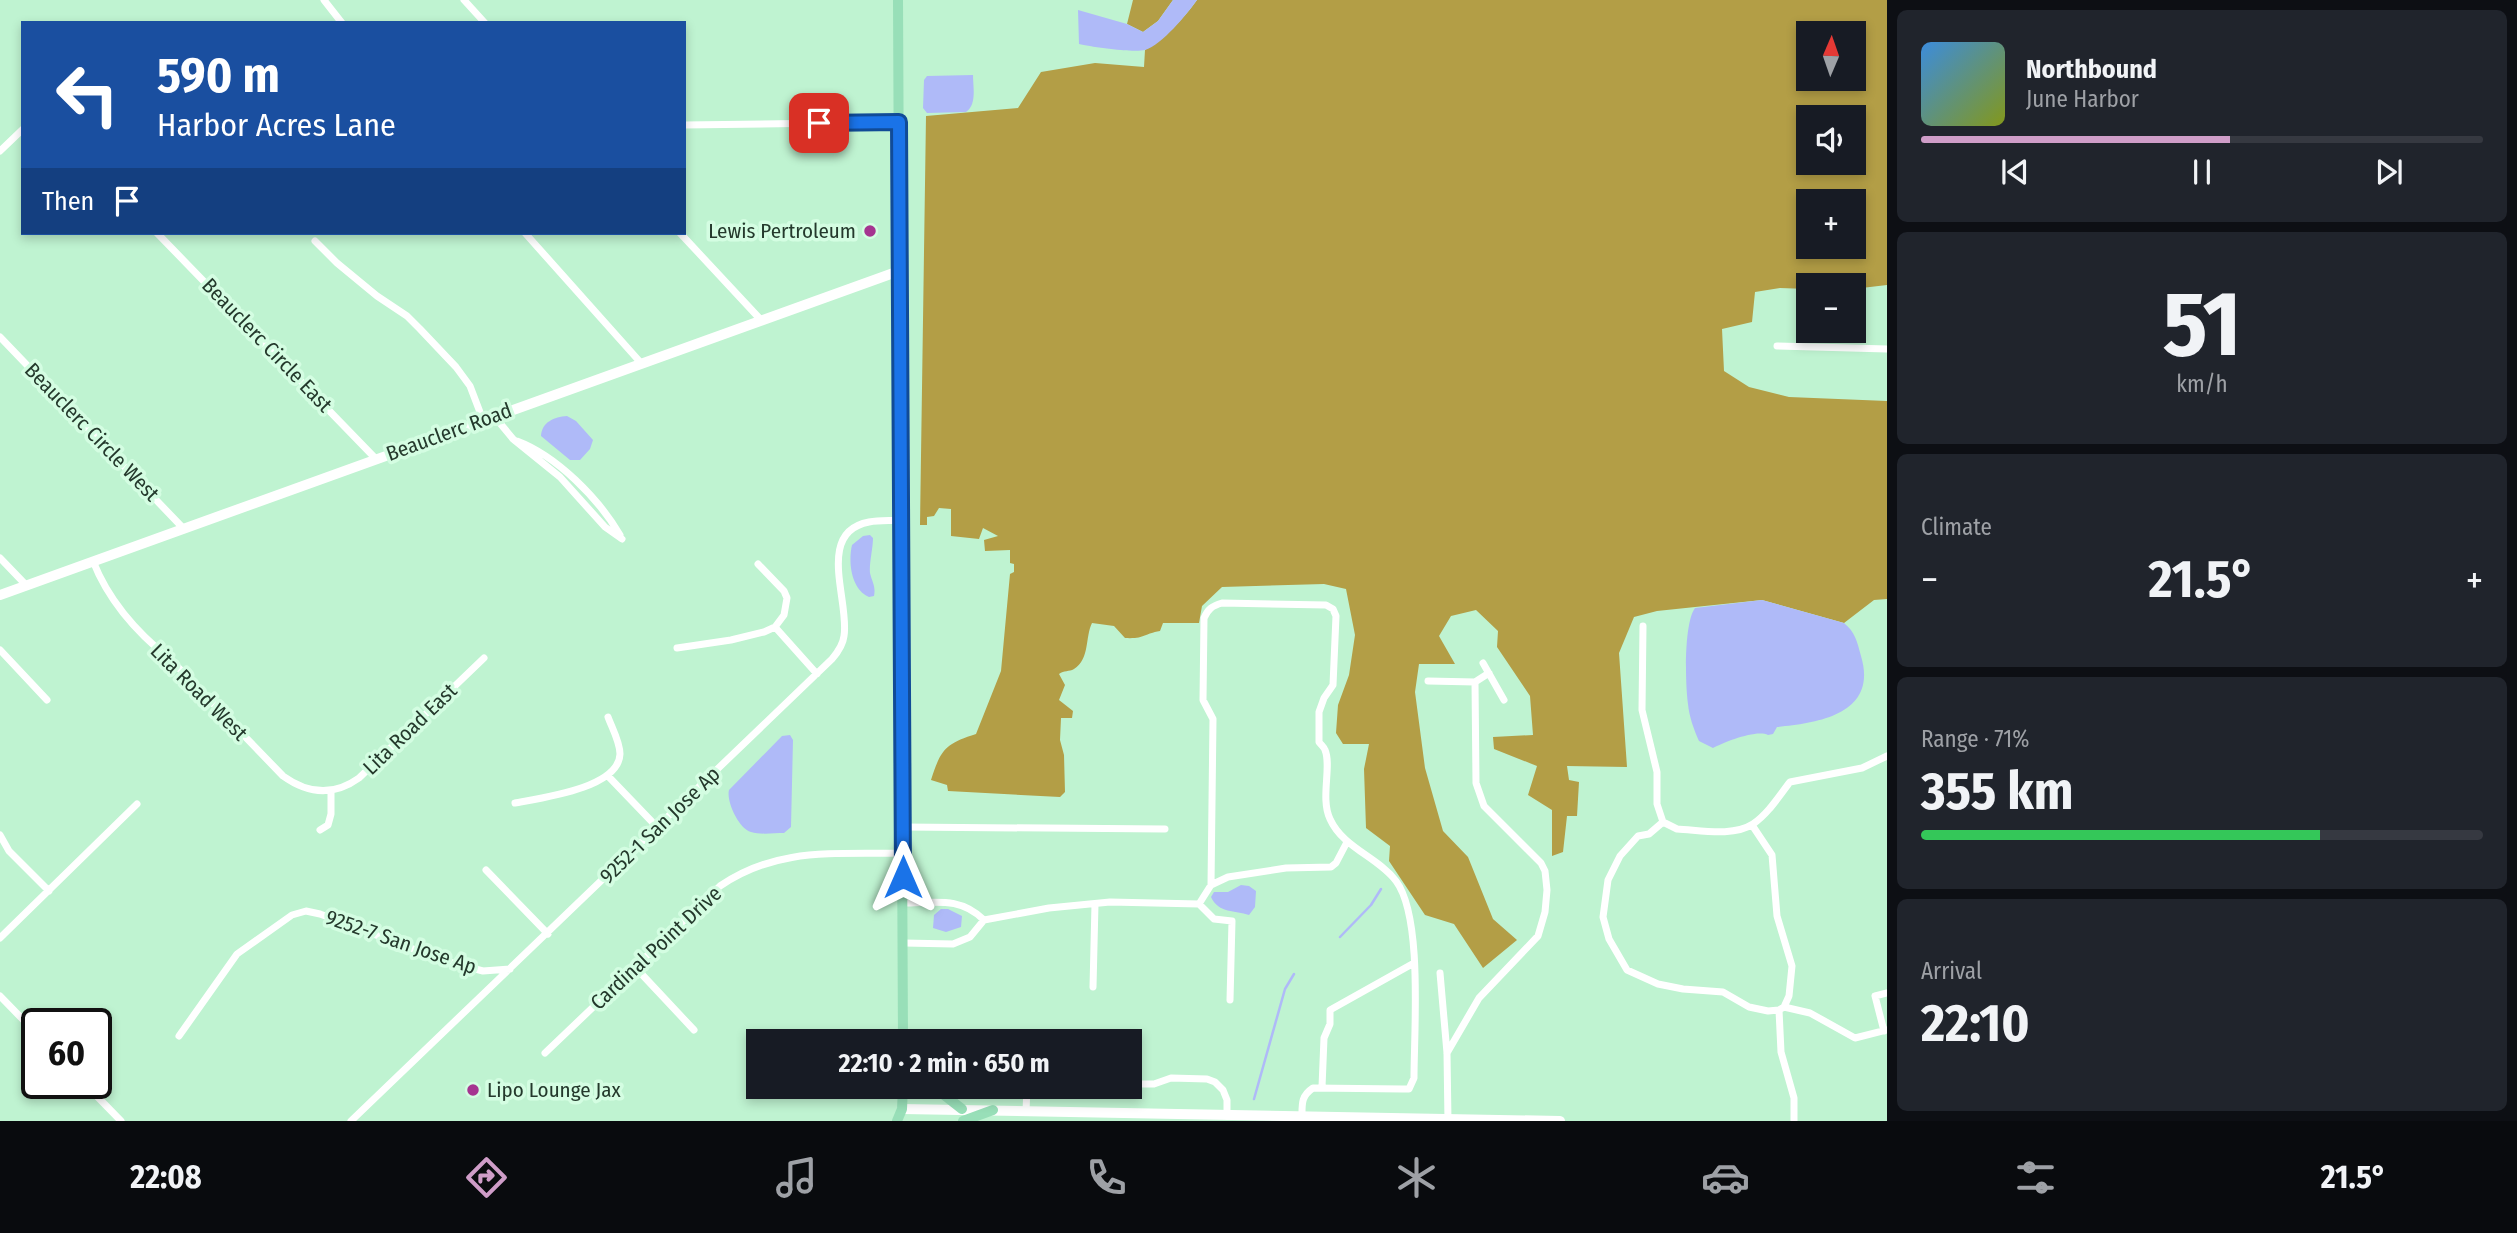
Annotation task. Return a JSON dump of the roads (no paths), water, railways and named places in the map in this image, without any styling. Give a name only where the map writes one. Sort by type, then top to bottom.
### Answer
[{"type":"main road","points":[[898,0],[903,1029]]},
{"type":"main road","points":[[897,1121],[902,1099]]},
{"type":"main road","points":[[946,1099],[962,1115],[993,1110]]},
{"type":"main road","points":[[902,1109],[909,1121]]},
{"type":"street","points":[[324,0],[340,21]]},
{"type":"street","points":[[464,0],[483,21]]},
{"type":"street","points":[[686,125],[899,122]]},
{"type":"street","points":[[0,151],[21,131]]},
{"type":"street","name":"Beauclerc Circle East","points":[[159,235],[376,459]]},
{"type":"street","points":[[527,235],[641,363]]},
{"type":"street","points":[[682,235],[761,320]]},
{"type":"street","points":[[315,241],[377,296],[407,316],[456,367],[470,386],[483,420]]},
{"type":"street","name":"Beauclerc Road","points":[[0,595],[900,271]]},
{"type":"street","name":"Beauclerc Circle West","points":[[0,337],[183,528]]},
{"type":"street","points":[[1777,346],[1887,349]]},
{"type":"street","points":[[494,416],[513,439],[560,477],[605,527],[622,539],[612,522],[579,485],[536,448],[513,439]]},
{"type":"street","points":[[571,490],[579,485]]},
{"type":"street","name":"9252-1 San Jose Ap","points":[[351,1121],[817,674],[839,650],[845,632],[838,565],[839,548],[844,538],[862,524],[902,520]]},
{"type":"street","points":[[0,558],[26,585]]},
{"type":"street","name":"Lita Road West","points":[[93,561],[103,586],[125,616],[283,776],[303,788],[331,792]]},
{"type":"street","points":[[677,648],[731,640],[775,627],[784,615],[787,598],[784,591],[758,564]]},
{"type":"street","points":[[1199,904],[1211,885],[1213,719],[1203,700],[1204,618],[1207,611],[1222,603],[1319,604],[1333,609],[1336,617],[1333,685],[1319,712],[1318,742],[1326,751],[1327,812],[1347,842],[1398,883],[1407,904],[1412,925],[1414,963],[1413,1084],[1403,1089],[1313,1088],[1305,1093],[1302,1117]]},
{"type":"street","points":[[1643,626],[1642,710],[1657,772],[1657,804],[1663,822],[1677,829],[1738,830],[1752,825],[1762,817],[1790,782],[1862,768],[1887,756]]},
{"type":"street","points":[[775,627],[817,674]]},
{"type":"street","points":[[0,650],[47,700]]},
{"type":"street","name":"Lita Road East","points":[[331,792],[359,778],[484,658]]},
{"type":"street","points":[[1483,663],[1504,700]]},
{"type":"street","points":[[1428,681],[1475,682],[1489,673]]},
{"type":"street","points":[[1447,1053],[1479,998],[1538,936],[1548,890],[1541,863],[1484,806],[1476,783],[1475,682]]},
{"type":"street","points":[[515,803],[560,794],[608,776],[618,763],[620,752],[608,717]]},
{"type":"street","points":[[608,776],[657,827]]},
{"type":"street","points":[[320,830],[328,825],[331,792]]},
{"type":"street","points":[[0,938],[137,804]]},
{"type":"street","points":[[1663,822],[1649,834],[1638,836],[1620,856],[1608,880],[1603,917],[1609,939],[1627,970],[1658,984],[1723,992],[1749,1007],[1768,1011],[1781,1009],[1810,1013],[1855,1038],[1885,1030],[1875,996],[1887,993]]},
{"type":"street","points":[[1752,825],[1772,855],[1777,916],[1793,966],[1789,996],[1781,1009],[1781,1052],[1794,1098],[1794,1118]]},
{"type":"street","points":[[903,827],[1165,829]]},
{"type":"street","points":[[0,835],[9,851],[49,891]]},
{"type":"street","points":[[1211,885],[1228,877],[1263,871],[1331,867],[1347,842]]},
{"type":"street","name":"Cardinal Point Drive","points":[[545,1053],[720,886],[750,868],[789,857],[903,853]]},
{"type":"street","points":[[486,870],[548,934]]},
{"type":"street","points":[[903,904],[954,903],[974,910],[984,920]]},
{"type":"street","points":[[1093,988],[1095,904]]},
{"type":"street","points":[[904,943],[963,942],[984,920],[1030,910],[1095,904],[1199,904],[1214,919],[1232,921],[1230,1000]]},
{"type":"street","name":"9252-7 San Jose Ap","points":[[179,1036],[237,954],[292,915],[306,911],[445,961],[483,971],[510,969]]},
{"type":"street","points":[[1322,1087],[1324,1038],[1330,1010],[1414,963]]},
{"type":"street","points":[[635,967],[694,1030]]},
{"type":"street","points":[[1440,973],[1447,1053],[1448,1120]]},
{"type":"street","points":[[0,996],[21,1018]]},
{"type":"street","points":[[1142,1084],[1154,1084],[1171,1078],[1207,1079],[1215,1082],[1223,1090],[1227,1100],[1227,1116]]},
{"type":"street","points":[[100,1099],[121,1121]]},
{"type":"street","points":[[1026,1099],[1026,1111]]},
{"type":"street","points":[[902,1109],[962,1115]]},
{"type":"street","points":[[993,1110],[1560,1121]]},
{"type":"water","points":[[1173,0],[1197,0],[1174,28],[1152,47],[1132,51],[1079,44],[1078,10],[1127,24],[1143,32],[1158,21]]},
{"type":"water","points":[[973,75],[973,100],[966,112],[927,113],[923,108],[924,80],[927,76]]},
{"type":"water","points":[[567,416],[576,421],[593,440],[590,449],[580,460],[570,460],[541,436],[550,421]]},
{"type":"water","points":[[870,535],[873,538],[870,573],[874,596],[869,597],[855,582],[850,559],[852,545],[863,536]]},
{"type":"water","points":[[1762,600],[1848,626],[1861,656],[1864,675],[1861,691],[1842,711],[1827,718],[1777,727],[1773,734],[1749,735],[1713,748],[1699,741],[1689,709],[1686,653],[1691,616],[1695,608]]},
{"type":"water","points":[[790,735],[793,740],[791,827],[784,833],[763,834],[746,830],[734,814],[729,801],[729,790],[782,736]]},
{"type":"water","points":[[1241,885],[1256,891],[1255,907],[1249,915],[1223,909],[1211,897],[1214,892],[1228,892]]},
{"type":"water","points":[[941,909],[948,909],[962,916],[961,927],[946,932],[933,928],[934,915]]},
{"type":"waterway","points":[[1340,937],[1371,905],[1381,889]]},
{"type":"waterway","points":[[1254,1099],[1285,989],[1294,974]]},
{"type":"place","name":"Lewis Pertroleum","points":[[870,231]]},
{"type":"place","name":"Lipo Lounge Jax","points":[[473,1090]]}]
